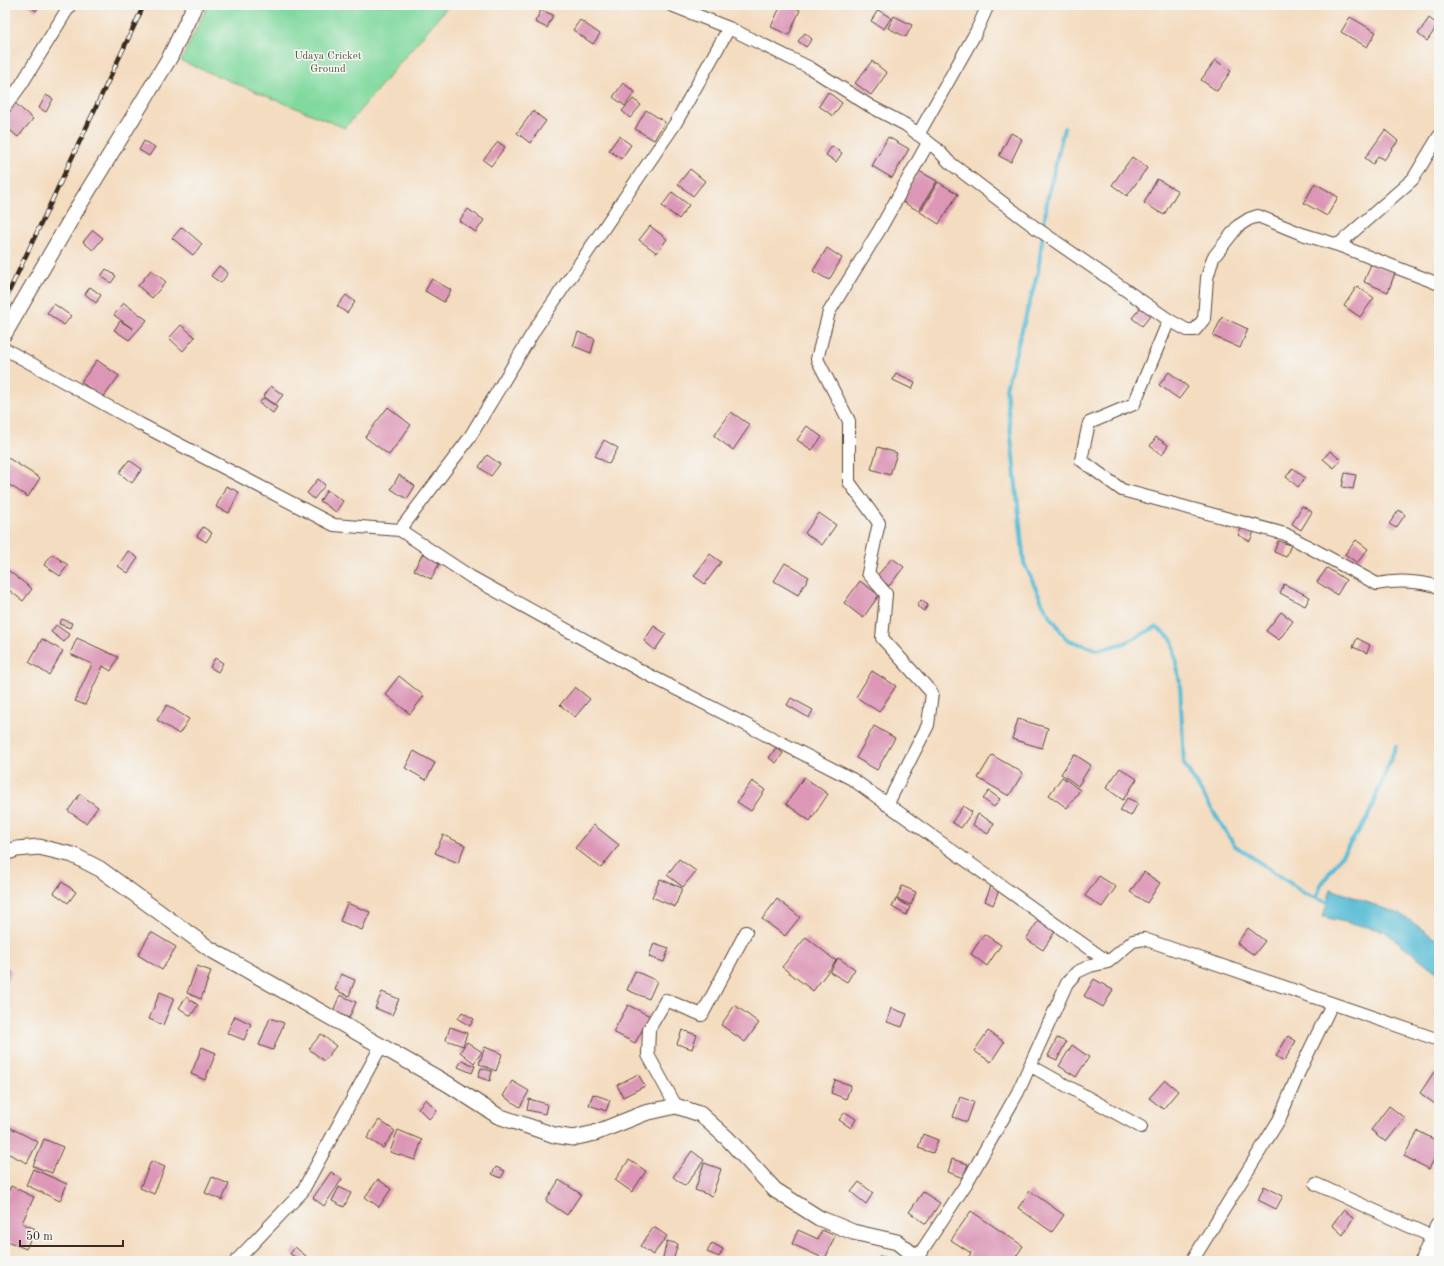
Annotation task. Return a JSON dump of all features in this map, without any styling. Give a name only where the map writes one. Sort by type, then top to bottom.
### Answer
[{"type":"main road","points":[[1424,1261],[1437,1232]]},
{"type":"street","points":[[5,107],[21,85],[70,5]]},
{"type":"street","points":[[5,333],[78,208],[170,57],[195,5]]},
{"type":"street","points":[[671,5],[729,28],[810,68],[870,106],[906,125],[949,162],[1036,228],[1169,320],[1187,330],[1195,330],[1204,319],[1207,278],[1213,258],[1238,226],[1249,219],[1258,216],[1302,234],[1338,245],[1439,284]]},
{"type":"street","points":[[918,134],[976,32],[988,5]]},
{"type":"street","points":[[400,530],[468,440],[537,326],[675,124],[729,28]]},
{"type":"street","points":[[1338,245],[1412,179],[1439,136]]},
{"type":"street","points":[[888,805],[928,725],[932,693],[882,638],[886,594],[868,573],[879,524],[849,482],[849,421],[817,359],[829,312],[880,229],[928,143]]},
{"type":"street","points":[[1169,320],[1134,404],[1090,423],[1081,460],[1122,490],[1285,534],[1376,584],[1390,581],[1439,587]]},
{"type":"street","points":[[5,349],[140,424],[334,525],[400,530],[472,577],[643,672],[852,779],[1108,962]]},
{"type":"street","points":[[5,854],[17,849],[39,847],[74,855],[100,869],[210,949],[448,1084],[498,1116],[554,1135],[573,1138],[595,1133],[645,1113],[676,1106],[700,1114],[727,1138],[775,1190],[819,1218],[853,1232],[897,1242],[916,1260],[966,1184],[1031,1066],[1067,983],[1077,972],[1090,966],[1108,962],[1133,941],[1144,939],[1439,1040]]},
{"type":"street","points":[[676,1106],[648,1056],[649,1029],[666,1000],[702,1016],[746,932]]},
{"type":"street","points":[[1192,1261],[1279,1120],[1299,1072],[1332,1004]]},
{"type":"street","points":[[236,1261],[302,1192],[381,1046]]},
{"type":"street","points":[[1031,1066],[1141,1126]]},
{"type":"street","points":[[1316,1184],[1437,1232]]},
{"type":"green space","name":"Udaya Cricket Ground","points":[[208,5],[449,5],[345,128],[181,61]]},
{"type":"water","points":[[1331,889],[1402,915],[1439,941],[1439,974],[1384,931],[1323,917]]},
{"type":"building","points":[[28,5],[40,5],[36,11]]},
{"type":"building","points":[[781,5],[788,5],[800,10],[789,35],[771,27]]},
{"type":"building","points":[[541,10],[553,15],[547,28],[535,22]]},
{"type":"building","points":[[878,10],[891,18],[884,29],[871,21]]},
{"type":"building","points":[[894,16],[912,25],[906,37],[888,28]]},
{"type":"building","points":[[1350,17],[1376,32],[1367,47],[1341,32]]},
{"type":"building","points":[[1429,18],[1438,25],[1427,41],[1418,34]]},
{"type":"building","points":[[580,20],[600,34],[593,44],[573,30]]},
{"type":"building","points":[[805,33],[812,39],[806,47],[798,41]]},
{"type":"building","points":[[1215,60],[1231,71],[1217,91],[1201,80]]},
{"type":"building","points":[[872,61],[887,73],[871,95],[855,83]]},
{"type":"building","points":[[623,83],[635,92],[625,106],[613,97]]},
{"type":"building","points":[[828,92],[842,103],[833,116],[819,106]]},
{"type":"building","points":[[46,95],[53,99],[46,112],[39,108]]},
{"type":"building","points":[[633,99],[641,105],[630,118],[622,111]]},
{"type":"building","points":[[15,103],[33,119],[18,137],[5,126],[5,115]]},
{"type":"building","points":[[646,110],[665,122],[654,140],[635,129]]},
{"type":"building","points":[[533,111],[546,121],[530,143],[517,133]]},
{"type":"building","points":[[1385,130],[1398,141],[1384,160],[1378,156],[1373,164],[1365,158]]},
{"type":"building","points":[[1011,133],[1022,139],[1011,162],[999,156]]},
{"type":"building","points":[[619,136],[631,145],[621,159],[609,150]]},
{"type":"building","points":[[888,137],[909,149],[892,178],[872,166]]},
{"type":"building","points":[[144,141],[155,147],[149,156],[139,150]]},
{"type":"building","points":[[498,142],[505,147],[491,166],[483,160]]},
{"type":"building","points":[[832,146],[842,153],[836,162],[826,155]]},
{"type":"building","points":[[1132,157],[1147,168],[1127,196],[1112,185]]},
{"type":"building","points":[[690,169],[705,181],[693,196],[678,184]]},
{"type":"building","points":[[919,171],[937,181],[919,211],[901,201]]},
{"type":"building","points":[[1157,179],[1178,191],[1164,215],[1144,203]]},
{"type":"building","points":[[938,182],[958,194],[939,224],[920,212]]},
{"type":"building","points":[[1315,183],[1338,197],[1327,216],[1304,203]]},
{"type":"building","points":[[672,192],[689,205],[679,219],[662,206]]},
{"type":"building","points":[[468,209],[484,220],[476,232],[459,221]]},
{"type":"building","points":[[650,226],[667,239],[657,253],[639,240]]},
{"type":"building","points":[[182,227],[202,244],[193,255],[172,238]]},
{"type":"building","points":[[93,230],[103,238],[93,250],[83,242]]},
{"type":"building","points":[[827,248],[842,258],[829,280],[813,271]]},
{"type":"building","points":[[1371,264],[1395,273],[1388,292],[1364,282]]},
{"type":"building","points":[[219,266],[228,273],[221,283],[211,276]]},
{"type":"building","points":[[106,269],[116,276],[111,283],[101,276]]},
{"type":"building","points":[[151,270],[166,282],[152,298],[138,286]]},
{"type":"building","points":[[432,279],[451,290],[444,302],[425,291]]},
{"type":"building","points":[[1357,286],[1374,298],[1360,317],[1344,306]]},
{"type":"building","points":[[90,287],[101,295],[96,303],[85,294]]},
{"type":"building","points":[[346,295],[355,302],[347,313],[337,306]]},
{"type":"building","points":[[124,303],[147,320],[129,340],[114,330],[120,321],[133,329],[114,315]]},
{"type":"building","points":[[54,304],[71,316],[64,325],[47,313]]},
{"type":"building","points":[[1142,306],[1152,314],[1142,326],[1132,318]]},
{"type":"building","points":[[1222,317],[1248,329],[1240,348],[1213,336]]},
{"type":"building","points":[[181,325],[195,337],[183,351],[169,338]]},
{"type":"building","points":[[578,332],[595,339],[591,353],[573,346]]},
{"type":"building","points":[[97,360],[119,376],[103,398],[81,382]]},
{"type":"building","points":[[1169,372],[1188,387],[1179,399],[1159,385]]},
{"type":"building","points":[[896,373],[915,382],[912,389],[893,380]]},
{"type":"building","points":[[271,386],[283,395],[275,405],[264,396]]},
{"type":"building","points":[[264,398],[277,407],[273,413],[259,403]]},
{"type":"building","points":[[388,407],[411,425],[389,455],[365,437]]},
{"type":"building","points":[[731,412],[750,425],[733,450],[714,436]]},
{"type":"building","points":[[807,426],[822,437],[812,450],[797,440]]},
{"type":"building","points":[[1156,437],[1168,445],[1162,455],[1150,446]]},
{"type":"building","points":[[604,440],[618,448],[609,464],[595,456]]},
{"type":"building","points":[[878,447],[897,453],[890,475],[871,469]]},
{"type":"building","points":[[1330,451],[1341,460],[1334,468],[1323,459]]},
{"type":"building","points":[[487,455],[500,464],[491,476],[479,467]]},
{"type":"building","points":[[8,458],[40,478],[28,497],[5,482],[5,463]]},
{"type":"building","points":[[129,460],[142,469],[132,483],[119,473]]},
{"type":"building","points":[[1293,468],[1305,478],[1298,487],[1286,477]]},
{"type":"building","points":[[1345,473],[1356,475],[1353,489],[1342,487]]},
{"type":"building","points":[[399,475],[415,486],[407,499],[391,489]]},
{"type":"building","points":[[318,479],[325,485],[314,499],[307,493]]},
{"type":"building","points":[[226,486],[239,492],[229,513],[216,507]]},
{"type":"building","points":[[327,490],[343,501],[336,512],[320,501]]},
{"type":"building","points":[[1302,506],[1312,512],[1301,530],[1292,524]]},
{"type":"building","points":[[1399,510],[1405,515],[1396,528],[1389,524]]},
{"type":"building","points":[[819,513],[836,525],[822,545],[805,533]]},
{"type":"building","points":[[1244,523],[1255,529],[1250,541],[1238,535]]},
{"type":"building","points":[[203,527],[212,533],[206,542],[197,536]]},
{"type":"building","points":[[1356,540],[1368,549],[1357,563],[1345,554]]},
{"type":"building","points":[[1278,541],[1291,545],[1286,557],[1274,552]]},
{"type":"building","points":[[128,551],[138,558],[128,573],[118,566]]},
{"type":"building","points":[[423,553],[440,562],[431,579],[414,570]]},
{"type":"building","points":[[52,554],[68,565],[60,576],[44,565]]},
{"type":"building","points":[[710,554],[721,562],[705,584],[694,576]]},
{"type":"building","points":[[892,558],[904,567],[889,586],[877,576]]},
{"type":"building","points":[[785,563],[809,577],[798,595],[774,581]]},
{"type":"building","points":[[5,568],[32,589],[23,601],[5,587]]},
{"type":"building","points":[[1327,568],[1346,580],[1337,595],[1317,582]]},
{"type":"building","points":[[860,581],[879,595],[863,618],[844,603]]},
{"type":"building","points":[[1284,584],[1310,597],[1305,606],[1280,593]]},
{"type":"building","points":[[921,600],[928,605],[924,611],[917,606]]},
{"type":"building","points":[[1281,612],[1293,621],[1279,640],[1266,631]]},
{"type":"building","points":[[62,619],[72,623],[70,628],[59,624]]},
{"type":"building","points":[[56,625],[70,635],[64,642],[51,632]]},
{"type":"building","points":[[654,626],[666,634],[655,650],[644,641]]},
{"type":"building","points":[[77,638],[118,657],[111,671],[103,666],[85,705],[75,701],[92,664],[70,654]]},
{"type":"building","points":[[1357,638],[1370,645],[1367,653],[1353,647]]},
{"type":"building","points":[[42,639],[63,651],[49,675],[29,662]]},
{"type":"building","points":[[215,658],[223,663],[218,672],[210,667]]},
{"type":"building","points":[[872,671],[896,686],[879,712],[856,697]]},
{"type":"building","points":[[399,676],[424,696],[410,714],[385,694]]},
{"type":"building","points":[[575,687],[590,699],[575,717],[560,705]]},
{"type":"building","points":[[791,698],[813,710],[809,718],[787,705]]},
{"type":"building","points":[[167,705],[189,719],[179,734],[157,720]]},
{"type":"building","points":[[1018,719],[1048,728],[1042,748],[1012,739]]},
{"type":"building","points":[[874,726],[895,738],[877,770],[856,758]]},
{"type":"building","points":[[776,748],[783,753],[776,763],[769,758]]},
{"type":"building","points":[[414,751],[435,763],[426,780],[405,768]]},
{"type":"building","points":[[1074,754],[1091,765],[1078,786],[1061,774]]},
{"type":"building","points":[[992,755],[1023,773],[1009,796],[978,778]]},
{"type":"building","points":[[1120,768],[1137,779],[1123,800],[1106,788]]},
{"type":"building","points":[[804,777],[828,794],[810,821],[786,804]]},
{"type":"building","points":[[1062,777],[1080,790],[1067,808],[1049,795]]},
{"type":"building","points":[[752,781],[765,790],[751,811],[737,802]]},
{"type":"building","points":[[989,791],[1000,799],[994,807],[983,799]]},
{"type":"building","points":[[80,794],[98,807],[86,823],[68,811]]},
{"type":"building","points":[[1127,798],[1138,803],[1131,816],[1120,811]]},
{"type":"building","points":[[963,806],[972,812],[961,828],[952,822]]},
{"type":"building","points":[[978,814],[994,823],[988,834],[973,825]]},
{"type":"building","points":[[594,825],[619,845],[601,868],[575,848]]},
{"type":"building","points":[[443,835],[465,845],[458,863],[435,853]]},
{"type":"building","points":[[679,859],[696,871],[683,887],[667,875]]},
{"type":"building","points":[[1144,872],[1160,883],[1147,903],[1130,892]]},
{"type":"building","points":[[1099,876],[1116,887],[1102,907],[1085,896]]},
{"type":"building","points":[[660,879],[682,888],[675,907],[652,897]]},
{"type":"building","points":[[62,882],[76,892],[68,903],[54,893]]},
{"type":"building","points":[[902,886],[916,892],[911,905],[897,899]]},
{"type":"building","points":[[991,886],[999,890],[993,905],[985,901]]},
{"type":"building","points":[[777,899],[800,917],[785,936],[762,919]]},
{"type":"building","points":[[896,899],[910,907],[906,915],[892,907]]},
{"type":"building","points":[[347,903],[370,912],[362,930],[340,921]]},
{"type":"building","points":[[1040,918],[1056,930],[1043,950],[1026,939]]},
{"type":"building","points":[[1248,928],[1265,941],[1254,955],[1237,943]]},
{"type":"building","points":[[151,932],[176,947],[162,970],[138,955]]},
{"type":"building","points":[[984,934],[1001,945],[987,966],[971,954]]},
{"type":"building","points":[[806,937],[836,961],[813,991],[782,967]]},
{"type":"building","points":[[654,943],[669,948],[664,962],[649,957]]},
{"type":"building","points":[[838,958],[855,969],[847,982],[830,972]]},
{"type":"building","points":[[5,966],[12,972],[5,982]]},
{"type":"building","points":[[197,966],[211,971],[201,999],[187,993]]},
{"type":"building","points":[[635,971],[657,981],[649,999],[627,990]]},
{"type":"building","points":[[341,974],[355,980],[349,996],[335,990]]},
{"type":"building","points":[[1094,979],[1113,990],[1103,1007],[1084,996]]},
{"type":"building","points":[[160,992],[174,998],[163,1025],[149,1019]]},
{"type":"building","points":[[382,992],[399,999],[392,1015],[375,1008]]},
{"type":"building","points":[[340,995],[356,1002],[349,1018],[333,1011]]},
{"type":"building","points":[[186,997],[198,1005],[191,1016],[179,1008]]},
{"type":"building","points":[[628,1005],[650,1016],[635,1043],[613,1032]]},
{"type":"building","points":[[735,1005],[759,1023],[745,1042],[721,1025]]},
{"type":"building","points":[[891,1008],[907,1014],[902,1027],[887,1022]]},
{"type":"building","points":[[462,1012],[474,1019],[470,1026],[458,1019]]},
{"type":"building","points":[[235,1016],[251,1024],[244,1040],[227,1033]]},
{"type":"building","points":[[270,1018],[284,1023],[273,1050],[259,1045]]},
{"type":"building","points":[[450,1027],[467,1033],[463,1046],[446,1040]]},
{"type":"building","points":[[682,1030],[697,1035],[692,1049],[677,1044]]},
{"type":"building","points":[[988,1031],[1004,1042],[991,1062],[974,1051]]},
{"type":"building","points":[[321,1034],[336,1046],[324,1061],[309,1049]]},
{"type":"building","points":[[1288,1036],[1296,1041],[1284,1061],[1276,1056]]},
{"type":"building","points":[[1057,1038],[1066,1042],[1057,1060],[1048,1056]]},
{"type":"building","points":[[467,1042],[482,1052],[474,1063],[460,1052]]},
{"type":"building","points":[[1072,1045],[1089,1057],[1076,1077],[1059,1066]]},
{"type":"building","points":[[202,1047],[216,1053],[205,1080],[191,1074]]},
{"type":"building","points":[[485,1047],[502,1054],[496,1071],[479,1064]]},
{"type":"building","points":[[462,1060],[475,1066],[472,1073],[458,1067]]},
{"type":"building","points":[[481,1068],[492,1071],[490,1081],[478,1077]]},
{"type":"building","points":[[1434,1072],[1439,1075],[1439,1099],[1435,1104],[1420,1093]]},
{"type":"building","points":[[638,1074],[645,1086],[623,1097],[617,1085]]},
{"type":"building","points":[[835,1080],[851,1085],[846,1099],[831,1093]]},
{"type":"building","points":[[1165,1080],[1178,1091],[1163,1109],[1149,1098]]},
{"type":"building","points":[[512,1081],[529,1091],[520,1107],[503,1096]]},
{"type":"building","points":[[593,1094],[610,1100],[606,1111],[589,1105]]},
{"type":"building","points":[[960,1097],[974,1102],[967,1122],[953,1117]]},
{"type":"building","points":[[426,1099],[437,1111],[429,1119],[418,1108]]},
{"type":"building","points":[[529,1099],[547,1104],[545,1114],[527,1110]]},
{"type":"building","points":[[1389,1106],[1405,1118],[1386,1142],[1371,1130]]},
{"type":"building","points":[[845,1112],[856,1119],[851,1128],[839,1120]]},
{"type":"building","points":[[379,1120],[395,1131],[383,1148],[367,1138]]},
{"type":"building","points":[[5,1125],[38,1142],[27,1163],[5,1152]]},
{"type":"building","points":[[398,1130],[422,1140],[415,1160],[390,1152]]},
{"type":"building","points":[[1418,1131],[1439,1142],[1439,1150],[1429,1169],[1404,1156]]},
{"type":"building","points":[[923,1134],[938,1140],[933,1153],[918,1148]]},
{"type":"building","points":[[44,1139],[63,1147],[52,1173],[33,1166]]},
{"type":"building","points":[[692,1151],[704,1160],[685,1186],[673,1177]]},
{"type":"building","points":[[952,1159],[968,1164],[963,1178],[948,1172]]},
{"type":"building","points":[[629,1160],[646,1171],[632,1192],[615,1180]]},
{"type":"building","points":[[151,1161],[165,1167],[154,1194],[140,1188]]},
{"type":"building","points":[[704,1163],[721,1169],[712,1196],[695,1190]]},
{"type":"building","points":[[496,1167],[505,1171],[501,1178],[492,1174]]},
{"type":"building","points":[[33,1169],[67,1184],[60,1201],[26,1185]]},
{"type":"building","points":[[331,1172],[342,1179],[324,1206],[313,1198]]},
{"type":"building","points":[[212,1177],[229,1184],[222,1200],[205,1193]]},
{"type":"building","points":[[378,1179],[391,1189],[379,1207],[365,1197]]},
{"type":"building","points":[[559,1180],[581,1194],[567,1215],[546,1201]]},
{"type":"building","points":[[859,1182],[873,1193],[866,1204],[851,1192]]},
{"type":"building","points":[[11,1186],[34,1197],[22,1223],[35,1229],[26,1249],[5,1240],[5,1200]]},
{"type":"building","points":[[1264,1186],[1283,1196],[1276,1209],[1258,1200]]},
{"type":"building","points":[[339,1187],[351,1193],[344,1207],[332,1201]]},
{"type":"building","points":[[1030,1191],[1064,1215],[1052,1232],[1018,1208]]},
{"type":"building","points":[[923,1192],[940,1203],[926,1224],[909,1212]]},
{"type":"building","points":[[1343,1210],[1353,1218],[1343,1235],[1332,1225]]},
{"type":"building","points":[[971,1211],[1023,1246],[1013,1261],[966,1261],[971,1253],[951,1240]]},
{"type":"building","points":[[654,1227],[667,1236],[653,1255],[640,1246]]},
{"type":"building","points":[[798,1230],[818,1239],[822,1230],[835,1236],[825,1259],[792,1244]]},
{"type":"building","points":[[667,1241],[678,1244],[673,1261],[662,1261]]},
{"type":"building","points":[[712,1243],[723,1249],[719,1257],[707,1252]]},
{"type":"building","points":[[295,1247],[306,1256],[302,1261],[290,1254]]},
{"type":"building","points":[[879,1256],[894,1259],[894,1261],[879,1261]]},
{"type":"waterway","points":[[1064,128],[1047,201],[1038,272],[1006,388],[1024,563],[1044,606],[1066,639],[1097,650],[1125,643],[1156,627],[1172,639],[1180,684],[1184,764],[1234,845],[1306,894],[1331,904]]},
{"type":"waterway","points":[[1316,898],[1321,885],[1367,819],[1396,746]]},
{"type":"railway","points":[[5,300],[144,5]]}]
